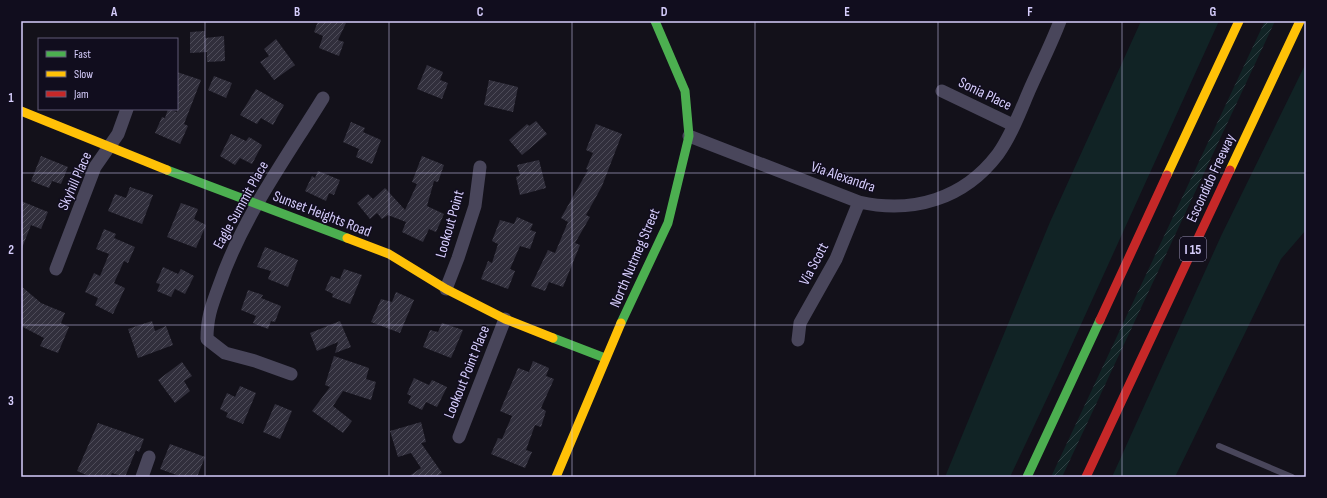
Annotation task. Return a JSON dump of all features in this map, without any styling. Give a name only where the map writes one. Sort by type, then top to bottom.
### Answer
[{"type":"main road","name":"North Nutmeg Street","points":[[556,477],[605,358],[668,223],[689,136],[685,91],[673,71],[655,21]]},
{"type":"main road","points":[[1027,477],[1239,21]]},
{"type":"main road","name":"Escondido Freeway","points":[[1086,477],[1300,21]]},
{"type":"main road","name":"Sunset Heights Road","points":[[21,111],[109,148],[389,254],[446,289],[505,319],[605,358]]},
{"type":"street","name":"Via Alexandra","points":[[689,136],[859,202],[878,206],[908,207],[927,203],[946,196],[983,170],[998,154],[1013,125],[1060,21]]},
{"type":"street","name":"Sonia Place","points":[[942,91],[1013,125]]},
{"type":"street","name":"Eagle Summit Place","points":[[291,374],[255,361],[225,353],[207,339],[207,320],[228,261],[244,226],[323,98]]},
{"type":"street","name":"Skyhill Place","points":[[56,269],[96,167],[118,134],[127,110]]},
{"type":"street","name":"Lookout Point","points":[[446,289],[458,258],[474,206],[480,167]]},
{"type":"street","name":"Via Scott","points":[[798,340],[800,323],[836,259],[859,202]]},
{"type":"street","name":"Lookout Point Place","points":[[459,437],[505,319]]},
{"type":"street","points":[[142,477],[149,457]]},
{"type":"lane","points":[[1219,446],[1292,477]]},
{"type":"shaded area","points":[[1141,21],[1219,21],[1010,477],[945,477],[1050,222]]},
{"type":"shaded area","points":[[1265,21],[1275,21],[1062,477],[1051,477]]},
{"type":"shaded area","points":[[1306,63],[1306,230],[1281,259],[1175,477],[1112,477],[1221,236]]},
{"type":"building","points":[[318,21],[339,21],[346,23],[338,40],[344,42],[339,56],[319,48],[323,36],[314,32]]},
{"type":"building","points":[[205,31],[205,38],[224,36],[225,61],[207,62],[207,52],[190,53],[190,32]]},
{"type":"building","points":[[276,39],[295,65],[274,80],[260,62],[269,56],[264,49]]},
{"type":"building","points":[[427,65],[443,72],[440,80],[448,83],[442,99],[417,89]]},
{"type":"building","points":[[178,72],[201,80],[184,124],[188,126],[180,144],[155,133],[162,117],[165,118],[168,110],[177,112]]},
{"type":"building","points":[[214,76],[232,83],[226,98],[208,90]]},
{"type":"building","points":[[489,80],[518,87],[513,112],[484,105]]},
{"type":"building","points":[[256,89],[284,105],[273,125],[261,118],[257,124],[240,115]]},
{"type":"building","points":[[536,121],[547,134],[522,155],[509,140],[527,124],[529,126]]},
{"type":"building","points":[[351,122],[365,128],[363,132],[381,140],[372,164],[356,157],[359,149],[343,142]]},
{"type":"building","points":[[596,124],[622,134],[602,186],[586,215],[590,217],[575,243],[580,245],[563,287],[549,282],[545,291],[531,286],[548,250],[555,253],[568,222],[561,218],[588,170],[586,169],[593,153],[586,150]]},
{"type":"building","points":[[231,134],[246,141],[249,137],[262,145],[252,164],[240,158],[235,165],[220,156]]},
{"type":"building","points":[[41,156],[68,167],[61,184],[52,181],[49,188],[31,181]]},
{"type":"building","points":[[422,156],[444,165],[438,182],[434,181],[427,206],[444,214],[436,232],[429,229],[423,242],[402,232],[406,222],[388,215],[382,219],[377,213],[370,219],[357,203],[368,194],[373,199],[385,188],[405,210],[417,184],[412,182]]},
{"type":"building","points":[[539,160],[546,188],[520,195],[516,177],[520,175],[517,165]]},
{"type":"building","points":[[318,171],[340,180],[334,195],[329,193],[326,201],[305,191],[312,176],[315,178]]},
{"type":"building","points":[[130,187],[153,195],[142,224],[108,211],[115,194],[126,198]]},
{"type":"building","points":[[21,201],[48,212],[41,229],[31,225],[22,248]]},
{"type":"building","points":[[181,203],[198,209],[194,219],[206,225],[196,248],[167,237]]},
{"type":"building","points":[[517,217],[533,224],[530,230],[536,232],[530,249],[520,246],[510,269],[515,271],[508,289],[481,279],[488,261],[492,263],[498,244],[492,241],[500,220],[514,224]]},
{"type":"building","points":[[104,229],[116,234],[114,238],[135,247],[128,263],[124,261],[114,283],[125,288],[113,314],[95,305],[98,298],[85,292],[94,273],[100,276],[109,254],[96,249]]},
{"type":"building","points":[[265,247],[298,260],[288,287],[268,279],[271,271],[257,267]]},
{"type":"building","points":[[163,267],[178,274],[181,269],[194,276],[185,294],[175,289],[171,297],[157,291],[160,284],[156,283]]},
{"type":"building","points":[[344,269],[362,275],[350,304],[332,297],[333,294],[325,290],[331,276],[340,279]]},
{"type":"building","points":[[21,286],[41,303],[65,313],[61,323],[69,327],[58,353],[40,346],[44,338],[21,326]]},
{"type":"building","points":[[248,290],[263,295],[261,298],[281,306],[275,322],[271,321],[268,329],[253,323],[256,316],[241,310]]},
{"type":"building","points":[[396,292],[414,300],[400,333],[371,322],[381,299],[392,302]]},
{"type":"building","points":[[152,321],[155,331],[166,326],[173,345],[138,358],[128,329]]},
{"type":"building","points":[[340,321],[351,347],[335,353],[338,342],[317,351],[310,333]]},
{"type":"building","points":[[442,323],[463,330],[451,358],[423,347],[430,330],[438,332]]},
{"type":"building","points":[[334,356],[369,368],[366,379],[376,382],[371,400],[343,391],[333,406],[352,421],[343,433],[312,411],[330,387],[325,385]]},
{"type":"building","points":[[533,361],[549,368],[546,376],[554,379],[541,408],[546,411],[541,427],[535,425],[526,450],[532,452],[525,468],[491,454],[498,438],[502,439],[512,416],[500,411],[518,368],[529,372]]},
{"type":"building","points":[[182,362],[192,376],[184,381],[190,391],[175,403],[158,380]]},
{"type":"building","points":[[414,378],[429,385],[432,380],[447,387],[437,407],[426,402],[422,410],[408,403],[411,396],[407,394]]},
{"type":"building","points":[[240,386],[256,393],[243,424],[226,417],[228,413],[220,409],[227,393],[235,397]]},
{"type":"building","points":[[275,404],[292,411],[280,439],[263,432]]},
{"type":"building","points":[[421,422],[426,442],[421,443],[442,473],[436,477],[408,477],[421,468],[411,453],[398,457],[390,431]]},
{"type":"building","points":[[98,423],[144,439],[139,452],[136,450],[125,477],[112,473],[110,477],[91,477],[77,471]]},
{"type":"building","points":[[170,444],[205,457],[197,477],[182,477],[160,469]]},
{"type":"traffic: fast","points":[[621,323],[668,223],[689,136],[685,91],[655,21]]},
{"type":"traffic: fast","points":[[167,170],[347,238]]},
{"type":"traffic: fast","points":[[1027,477],[1100,320]]},
{"type":"traffic: fast","points":[[553,338],[605,358]]},
{"type":"traffic: slow","points":[[1167,175],[1239,21]]},
{"type":"traffic: slow","points":[[1230,170],[1300,21]]},
{"type":"traffic: slow","points":[[21,111],[167,170]]},
{"type":"traffic: slow","points":[[347,238],[389,254],[446,289],[505,319],[553,338]]},
{"type":"traffic: slow","points":[[556,477],[621,323]]},
{"type":"traffic: jam","points":[[1086,477],[1230,170]]},
{"type":"traffic: jam","points":[[1100,320],[1167,175]]}]
